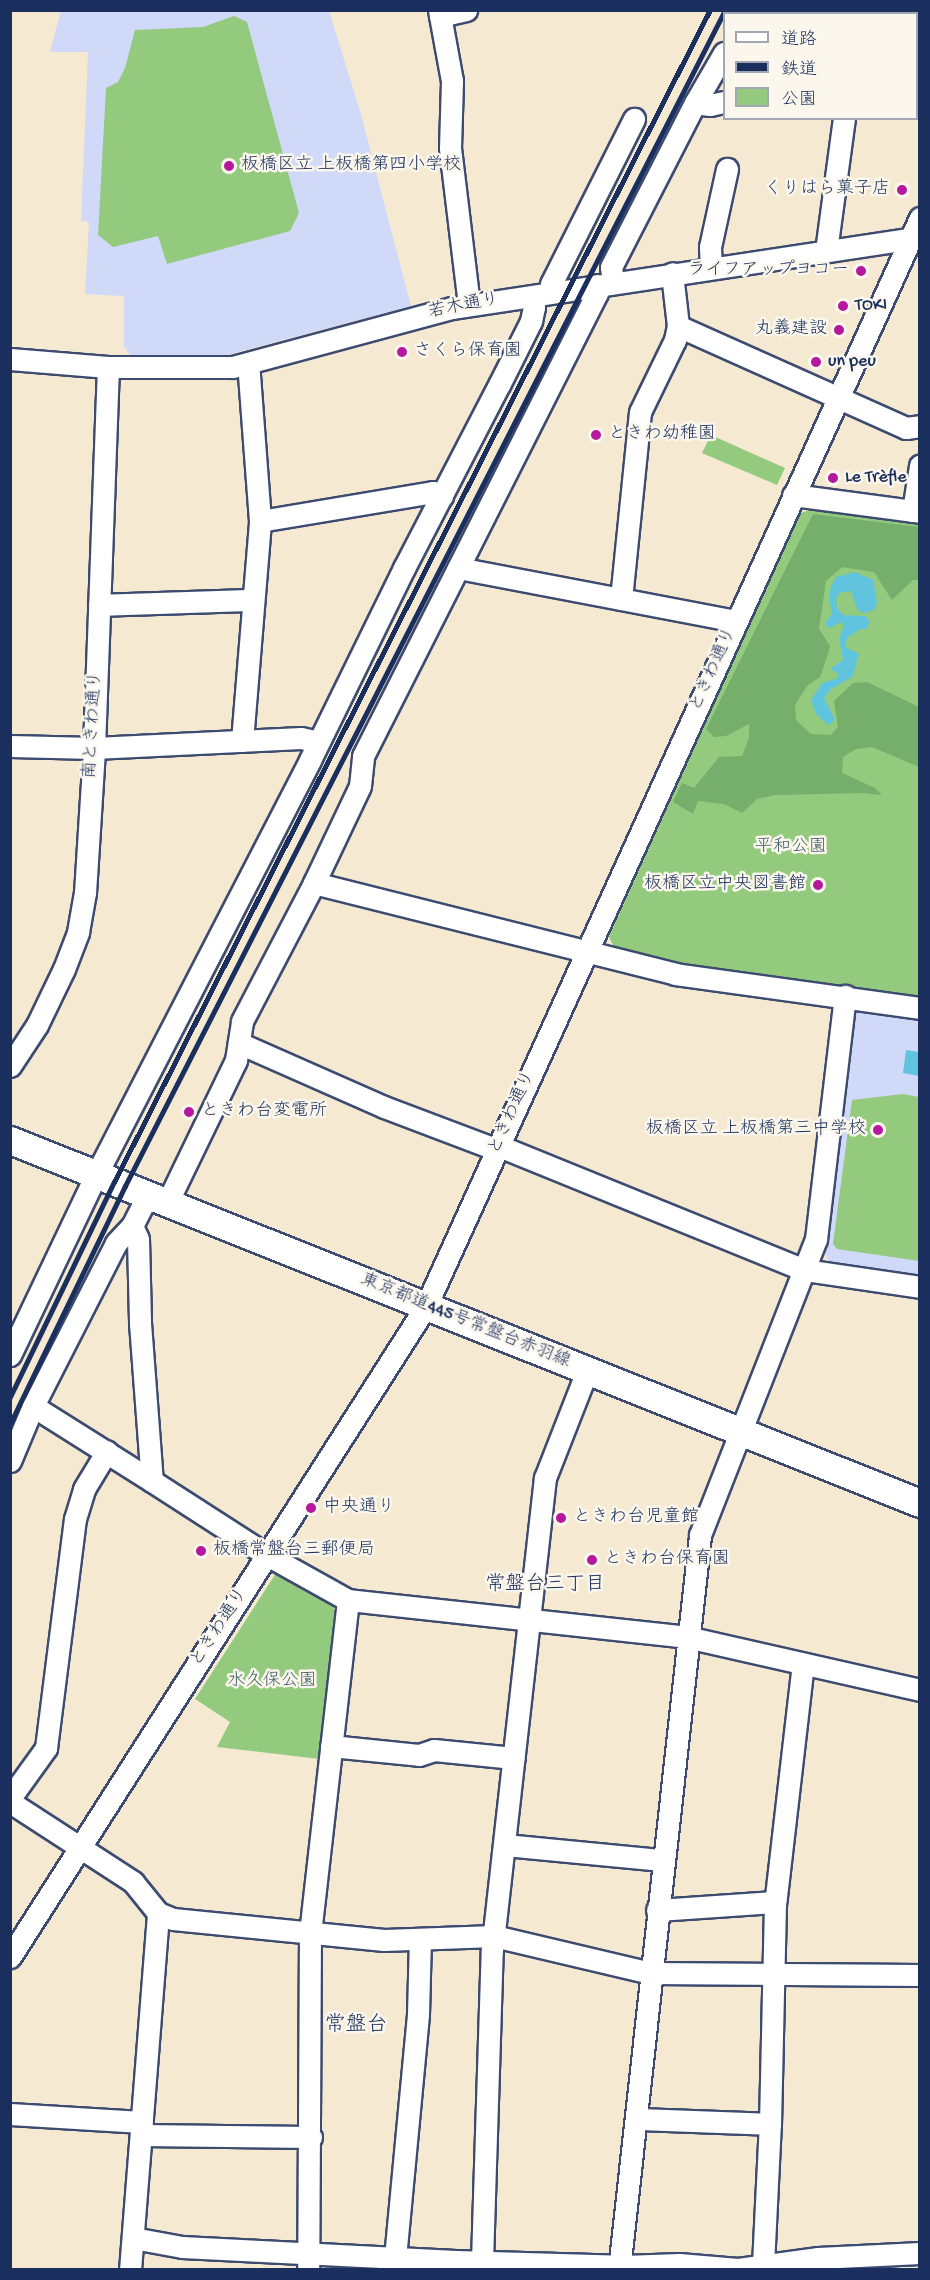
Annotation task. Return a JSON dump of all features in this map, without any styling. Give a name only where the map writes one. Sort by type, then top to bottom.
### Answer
[{"type":"main road","name":"東京都道445号常盤台赤羽線","points":[[10,1140],[920,1503]]},
{"type":"street","points":[[466,10],[439,13],[452,81],[450,148],[469,305]]},
{"type":"street","points":[[10,1461],[33,1406],[116,1243],[158,1199],[236,1060],[242,1022],[314,884],[360,786],[363,756],[597,293],[605,284],[611,267],[695,103],[723,55]]},
{"type":"street","points":[[695,103],[710,105],[723,102]]},
{"type":"street","points":[[10,1355],[96,1175],[531,321],[534,307],[551,284],[634,119]]},
{"type":"street","points":[[826,251],[844,120]]},
{"type":"street","points":[[711,267],[710,247],[727,169]]},
{"type":"street","name":"ときわ通り","points":[[10,1957],[426,1306],[793,495],[915,238],[920,218]]},
{"type":"street","name":"若木通り","points":[[10,359],[108,368],[233,367],[408,319],[469,305],[915,238]]},
{"type":"street","points":[[621,599],[640,412],[675,340],[678,326],[672,273]]},
{"type":"street","points":[[678,326],[906,428],[920,426]]},
{"type":"street","points":[[242,741],[260,521],[248,363]]},
{"type":"street","name":"南ときわ通り","points":[[10,1066],[37,1025],[64,969],[78,932],[85,893],[94,748],[108,368]]},
{"type":"street","points":[[793,495],[916,512],[920,466]]},
{"type":"street","points":[[260,521],[433,492],[442,496]]},
{"type":"street","points":[[458,568],[736,621]]},
{"type":"street","points":[[99,605],[254,600]]},
{"type":"street","points":[[10,746],[94,748],[301,738],[318,742]]},
{"type":"street","points":[[314,884],[675,974],[920,1008]]},
{"type":"street","points":[[619,2268],[700,1535],[816,1239],[845,996]]},
{"type":"street","points":[[239,1043],[384,1107],[498,1148],[804,1270],[920,1287]]},
{"type":"street","points":[[132,1226],[138,1239],[140,1323],[152,1481]]},
{"type":"street","points":[[482,2261],[494,1936],[545,1478],[587,1371]]},
{"type":"street","points":[[33,1406],[267,1555],[348,1600],[687,1637],[920,1690]]},
{"type":"street","points":[[107,1451],[84,1489],[75,1519],[46,1748],[10,1800],[133,1882],[158,1913],[173,1919],[384,1940],[494,1936],[651,1973],[920,1975]]},
{"type":"street","points":[[310,2261],[310,1932],[348,1600]]},
{"type":"street","points":[[774,2266],[770,2124],[772,1974],[776,1902],[802,1664]]},
{"type":"street","points":[[331,1746],[419,1755],[434,1750],[514,1758]]},
{"type":"street","points":[[504,1845],[663,1860]]},
{"type":"street","points":[[657,1910],[776,1902]]},
{"type":"street","points":[[130,2270],[158,1913]]},
{"type":"street","points":[[395,2258],[418,2014],[420,1939]]},
{"type":"street","points":[[10,2114],[142,2128],[310,2137]]},
{"type":"street","points":[[636,2119],[770,2124]]},
{"type":"street","points":[[133,2238],[182,2247],[310,2261],[395,2258],[455,2265],[482,2261],[619,2268],[679,2264],[738,2269],[774,2266],[819,2258],[920,2253]]},
{"type":"shaded area","name":"板橋区立 上板橋第四小学校","points":[[61,11],[329,11],[360,111],[411,306],[212,359],[130,355],[124,347],[124,296],[85,294],[89,222],[81,221],[88,52],[50,52]]},
{"type":"shaded area","name":"板橋区立 上板橋第三中学校","points":[[861,1006],[919,1015],[919,1275],[829,1262],[822,1246],[853,1011]]},
{"type":"green space","points":[[234,16],[247,22],[299,213],[290,231],[167,264],[158,236],[113,247],[98,235],[106,88],[118,82],[125,68],[135,30],[203,27]]},
{"type":"green space","points":[[711,435],[785,468],[777,485],[702,453]]},
{"type":"green space","name":"平和公園","points":[[810,510],[919,522],[919,996],[675,962],[614,947],[609,937],[800,513]]},
{"type":"green space","points":[[813,514],[919,527],[919,580],[913,580],[892,600],[874,572],[842,567],[826,581],[819,629],[830,646],[820,677],[807,686],[795,705],[796,720],[811,734],[831,735],[838,727],[834,701],[853,683],[867,682],[919,707],[919,767],[872,747],[856,749],[843,757],[842,773],[875,788],[882,795],[862,793],[775,795],[757,799],[742,813],[724,804],[698,801],[693,814],[673,802],[682,783],[694,788],[719,757],[742,756],[749,738],[749,724],[726,736],[714,737],[706,729]]},
{"type":"green space","points":[[903,1094],[919,1097],[919,1261],[837,1249],[833,1244],[852,1100]]},
{"type":"green space","name":"水久保公園","points":[[278,1570],[332,1604],[336,1613],[319,1759],[217,1747],[230,1722],[195,1699]]},
{"type":"water","points":[[855,572],[873,580],[877,602],[874,610],[863,613],[857,609],[851,591],[839,593],[836,599],[837,608],[843,615],[865,616],[870,621],[866,629],[860,629],[847,638],[845,647],[859,654],[852,677],[831,689],[824,698],[835,720],[828,725],[816,714],[811,700],[822,683],[838,678],[838,673],[830,669],[843,660],[839,639],[844,625],[841,622],[829,628],[825,624],[832,613],[829,598],[831,586],[836,577]]},
{"type":"water","points":[[906,1050],[919,1052],[919,1076],[903,1073]]},
{"type":"railway","points":[[10,1397],[114,1182],[710,10]]},
{"type":"railway","points":[[10,1424],[125,1186],[723,14]]},
{"type":"place","name":"板橋区立 上板橋第四小学校","points":[[229,166]]},
{"type":"place","name":"くりはら菓子店","points":[[902,190]]},
{"type":"place","name":"ライフアップヨコー","points":[[861,271]]},
{"type":"place","name":"TOKI","points":[[843,306]]},
{"type":"place","name":"丸義建設","points":[[839,330]]},
{"type":"place","name":"さくら保育園","points":[[402,352]]},
{"type":"place","name":"un peu","points":[[816,362]]},
{"type":"place","name":"ときわ幼稚園","points":[[596,435]]},
{"type":"place","name":"Le Trèfle","points":[[833,478]]},
{"type":"place","name":"板橋区立中央図書館","points":[[818,885]]},
{"type":"place","name":"ときわ台変電所","points":[[189,1112]]},
{"type":"place","name":"板橋区立 上板橋第三中学校","points":[[878,1130]]},
{"type":"place","name":"中央通り","points":[[311,1508]]},
{"type":"place","name":"ときわ台児童館","points":[[561,1518]]},
{"type":"place","name":"板橋常盤台三郵便局","points":[[201,1551]]},
{"type":"place","name":"ときわ台保育園","points":[[592,1560]]},
{"type":"district","name":"常盤台三丁目","points":[[545,1585]]},
{"type":"district","name":"常盤台","points":[[356,2027]]}]
